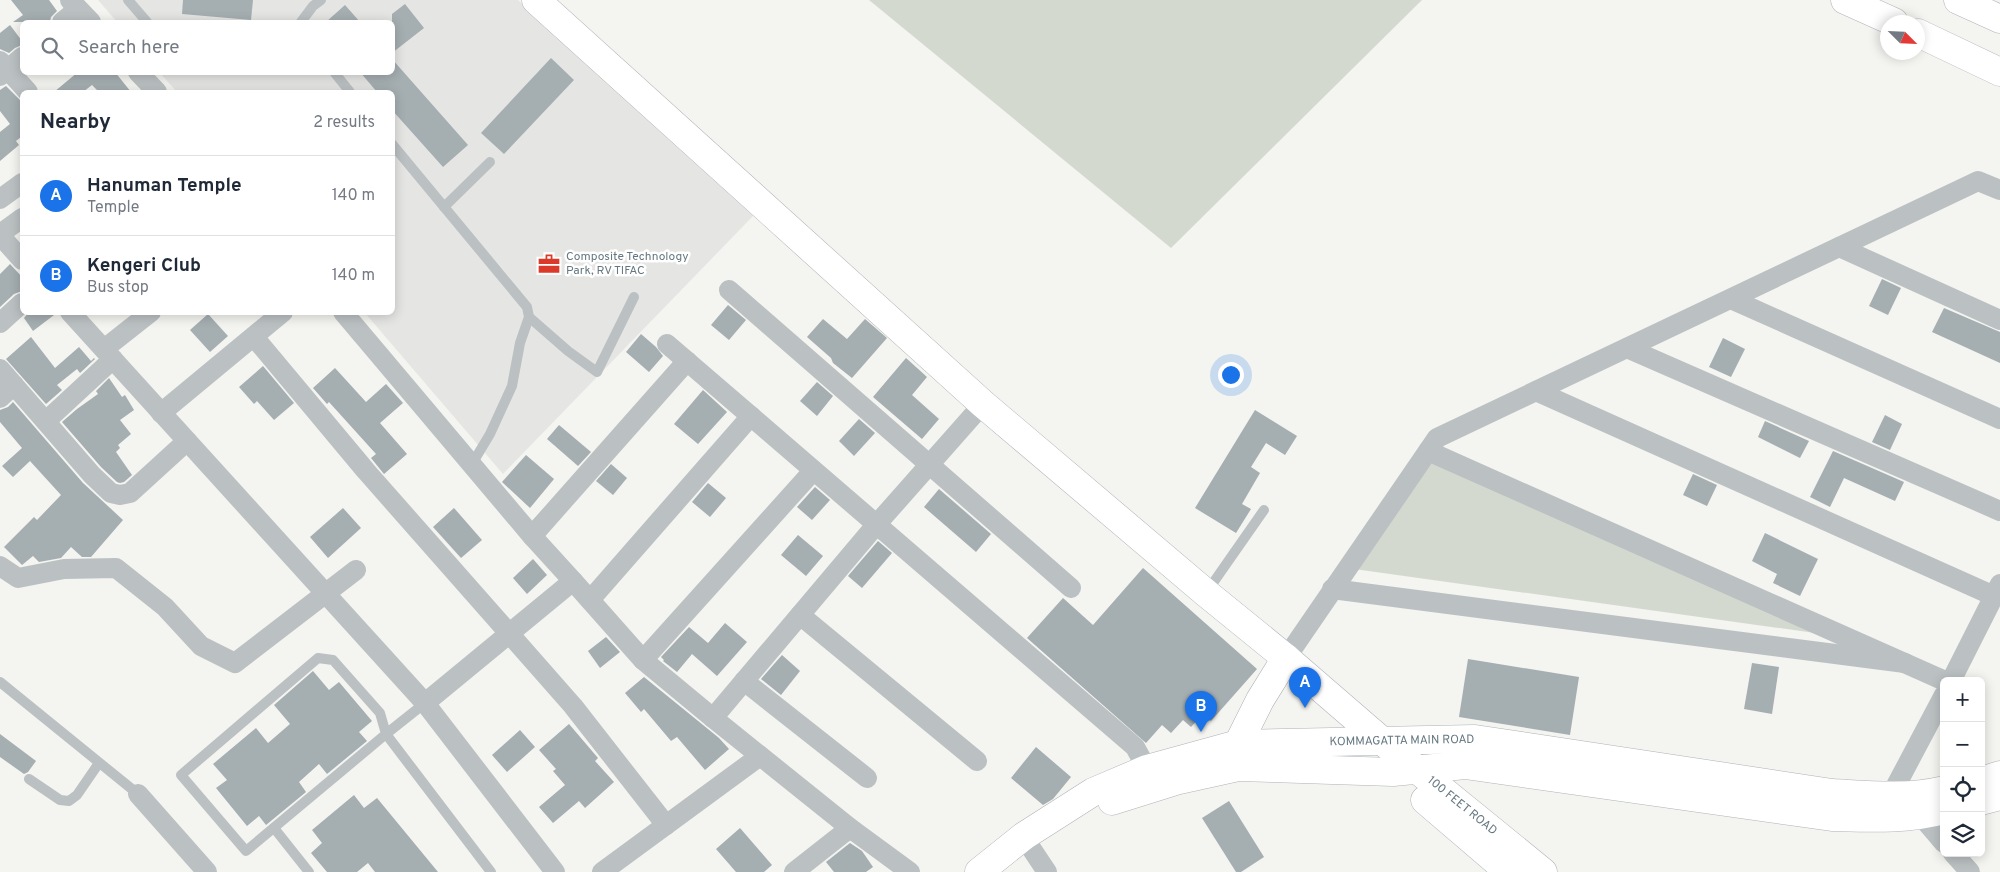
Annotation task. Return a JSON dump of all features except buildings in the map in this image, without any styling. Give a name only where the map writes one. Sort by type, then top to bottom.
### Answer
[{"type":"main road","name":"100 FEET ROAD","points":[[536,0],[983,404],[1206,593],[1286,658],[1370,741],[1406,771],[1543,872]]},
{"type":"main road","points":[[1845,0],[1880,16]]},
{"type":"main road","points":[[1958,0],[2000,19]]},
{"type":"main road","points":[[1925,36],[2000,72]]},
{"type":"main road","points":[[1238,755],[1260,700],[1286,658]]},
{"type":"main road","name":"KOMMAGATTA MAIN ROAD","points":[[979,872],[1024,836],[1093,792],[1147,769],[1238,755],[1370,741],[1475,739],[1832,793],[1886,807]]},
{"type":"main road","name":"KOMMAGATTA MAIN ROAD","points":[[1001,872],[1032,848],[1100,804],[1180,780],[1238,755],[1406,771],[1465,765],[1832,817],[1886,807],[1927,807],[1940,794]]},
{"type":"main road","name":"100 FEET ROAD","points":[[1406,771],[1509,872]]},
{"type":"main road","points":[[1985,780],[2000,775]]},
{"type":"main road","points":[[1985,800],[2000,796]]},
{"type":"street","points":[[65,20],[80,10]]},
{"type":"street","points":[[8,66],[26,90]]},
{"type":"street","points":[[141,75],[153,90]]},
{"type":"street","points":[[1286,658],[1437,438],[1978,181],[2000,190]]},
{"type":"street","points":[[0,199],[20,184]]},
{"type":"street","points":[[20,219],[0,234],[20,258]]},
{"type":"street","points":[[1839,247],[2000,320]]},
{"type":"street","points":[[729,290],[1071,588]]},
{"type":"street","points":[[1731,298],[2000,419]]},
{"type":"street","points":[[0,323],[20,304]]},
{"type":"street","points":[[73,315],[425,703],[555,872]]},
{"type":"street","points":[[46,421],[108,354],[148,315]]},
{"type":"street","points":[[161,412],[280,315]]},
{"type":"street","points":[[346,315],[532,536],[643,660],[712,718],[850,828],[910,872]]},
{"type":"street","points":[[254,337],[366,471],[573,706],[666,825]]},
{"type":"street","points":[[667,344],[1135,747],[1147,769]]},
{"type":"street","points":[[1628,348],[2000,511]]},
{"type":"street","points":[[532,536],[687,361]]},
{"type":"street","points":[[0,369],[7,392],[46,421],[92,475],[111,493],[120,495],[130,493],[187,441]]},
{"type":"street","points":[[1536,391],[1997,590],[1953,677]]},
{"type":"street","points":[[712,718],[876,525],[983,404]]},
{"type":"street","points":[[590,600],[751,416]]},
{"type":"street","points":[[1428,451],[1940,679]]},
{"type":"street","points":[[643,660],[813,471]]},
{"type":"street","points":[[0,566],[18,578],[64,569],[116,568],[165,607],[201,646],[235,663],[356,570]]},
{"type":"street","points":[[425,703],[573,581]]},
{"type":"street","points":[[1332,589],[1905,663]]},
{"type":"street","points":[[800,615],[976,761]]},
{"type":"street","points":[[744,681],[867,778]]},
{"type":"street","points":[[1886,807],[1940,703]]},
{"type":"street","points":[[602,872],[760,756]]},
{"type":"street","points":[[138,794],[207,872]]},
{"type":"street","points":[[1927,807],[1940,834]]},
{"type":"street","points":[[794,872],[850,828]]},
{"type":"street","points":[[1032,848],[1047,872]]},
{"type":"street","points":[[1957,857],[1970,872]]},
{"type":"lane","points":[[128,0],[145,20]]},
{"type":"lane","points":[[302,20],[313,6],[321,0]]},
{"type":"lane","points":[[336,75],[348,90]]},
{"type":"lane","points":[[395,148],[527,307],[529,317],[520,343],[512,386],[490,434],[472,464]]},
{"type":"lane","points":[[444,207],[490,162]]},
{"type":"lane","points":[[529,317],[568,351],[597,372],[634,296]]},
{"type":"lane","points":[[1206,593],[1264,510]]},
{"type":"lane","points":[[425,703],[386,734],[246,851],[181,775],[318,658],[333,660],[380,713],[386,734],[492,872]]},
{"type":"lane","points":[[0,682],[138,794]]},
{"type":"lane","points":[[29,779],[60,800],[69,801],[77,795],[99,762]]},
{"type":"lane","points":[[274,828],[309,872]]},
{"type":"shaded area","name":"Composite Technology Park, RV TIFAC","points":[[98,0],[518,0],[754,215],[503,474],[367,315],[395,315],[395,90],[175,90],[162,75],[395,75],[395,20],[115,20]]},
{"type":"shaded area","points":[[869,0],[1422,0],[1171,248]]},
{"type":"shaded area","points":[[1432,463],[1815,633],[1354,569]]},
{"type":"place","name":"Composite Technology Park, RV TIFAC","points":[[549,264]]},
{"type":"place","name":"Hanuman Temple","points":[[1305,708]]},
{"type":"place","name":"Kengeri Club","points":[[1201,732]]}]
